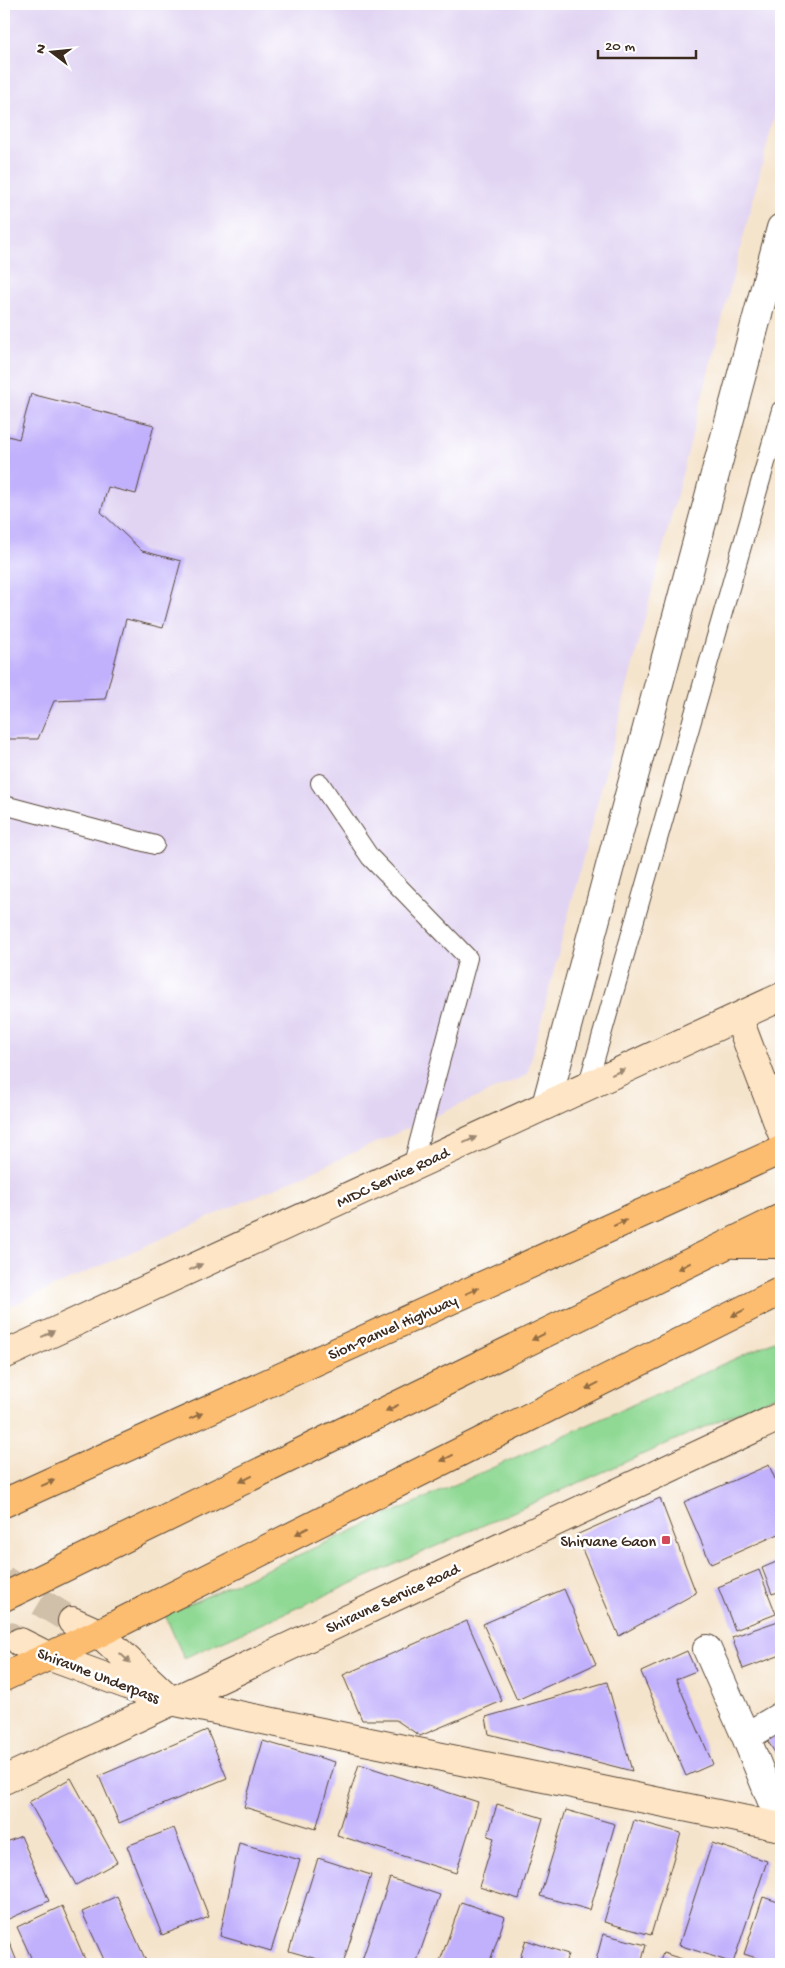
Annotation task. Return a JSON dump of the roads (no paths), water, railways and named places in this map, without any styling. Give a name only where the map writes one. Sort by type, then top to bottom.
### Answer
[{"type":"highway","name":"Sion-Panvel Highway","points":[[4,1503],[781,1150]]},
{"type":"highway","points":[[4,1597],[781,1218]]},
{"type":"highway","points":[[728,1244],[781,1244]]},
{"type":"highway","points":[[4,1676],[99,1633],[781,1291]]},
{"type":"street","points":[[546,1105],[781,228]]},
{"type":"street","name":"MIDC Service Road","points":[[4,1355],[781,997]]},
{"type":"street","points":[[738,1017],[781,1131]]},
{"type":"street","name":"Shiravne Service Road","points":[[4,1780],[781,1416]]},
{"type":"street","name":"Shiravne Underpass","points":[[72,1621],[99,1633],[171,1701]]},
{"type":"street","name":"Shiravne Underpass","points":[[20,1642],[48,1656],[171,1701]]},
{"type":"street","points":[[707,1649],[746,1737],[781,1826]]},
{"type":"street","points":[[171,1701],[781,1826]]},
{"type":"street","points":[[746,1737],[781,1716]]},
{"type":"lane","points":[[587,1087],[781,410]]},
{"type":"lane","points":[[320,783],[370,857],[468,958],[412,1167]]},
{"type":"lane","points":[[4,804],[155,845]]},
{"type":"tunnel","points":[[4,1580],[72,1621]]},
{"type":"tunnel","points":[[4,1633],[20,1642]]},
{"type":"place","name":"Shirvane Gaon","points":[[666,1540]]}]
